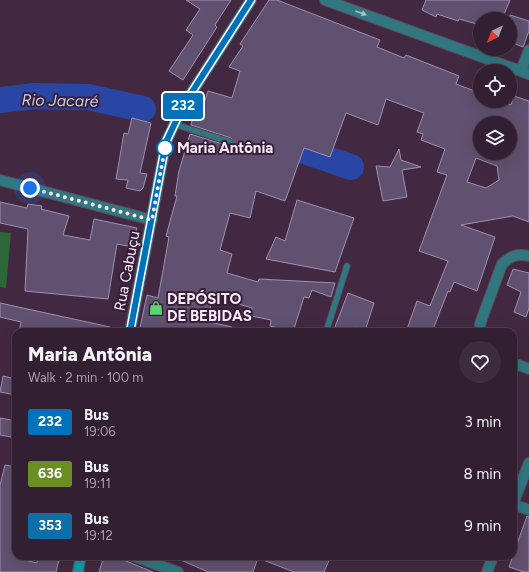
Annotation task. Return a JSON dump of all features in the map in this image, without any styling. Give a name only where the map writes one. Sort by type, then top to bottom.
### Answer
[{"type":"street","name":"Rua Cabuçu","points":[[131,328],[152,220],[162,157],[174,124],[183,106],[251,0]]},
{"type":"street","points":[[324,0],[525,72],[529,50]]},
{"type":"street","points":[[0,180],[152,220]]},
{"type":"street","points":[[480,328],[480,324],[502,264],[509,258],[518,254],[529,256]]},
{"type":"street","points":[[517,365],[529,370]]},
{"type":"street","points":[[517,494],[529,463]]},
{"type":"street","points":[[517,506],[529,510]]},
{"type":"street","points":[[78,572],[80,560]]},
{"type":"street","points":[[144,560],[178,572]]},
{"type":"street","points":[[486,572],[491,560]]},
{"type":"lane","points":[[174,124],[230,142]]},
{"type":"lane","points":[[327,328],[347,266]]},
{"type":"green space","points":[[0,232],[11,233],[6,288],[0,287]]},
{"type":"building","points":[[186,0],[231,0],[215,25],[217,27],[183,80],[169,71],[193,35],[186,30],[200,9]]},
{"type":"building","points":[[269,0],[277,0],[380,40],[377,47],[404,58],[406,55],[459,76],[456,84],[473,90],[473,108],[517,108],[517,97],[529,101],[529,222],[513,216],[461,225],[495,237],[477,291],[454,282],[450,292],[448,291],[434,328],[407,328],[417,301],[430,306],[448,261],[419,251],[447,175],[437,172],[445,149],[421,140],[423,134],[417,132],[424,113],[386,99],[378,125],[346,113],[330,157],[304,148],[285,201],[256,191],[250,218],[230,213],[220,250],[232,254],[227,273],[258,282],[259,279],[335,283],[331,297],[312,290],[309,298],[304,297],[294,328],[278,328],[270,326],[271,320],[251,316],[252,308],[235,303],[236,297],[215,292],[206,321],[232,328],[140,328],[147,295],[158,298],[169,237],[166,236],[177,196],[175,196],[179,171],[190,134],[229,146],[234,143],[231,138],[191,125],[195,107],[199,101],[204,103],[208,91],[232,98],[240,71],[229,67],[243,46],[240,44]]},
{"type":"building","points":[[426,0],[510,0],[505,12],[473,12],[473,23],[459,19],[458,21],[437,14],[436,17],[422,10]]},
{"type":"building","points":[[517,17],[529,21],[529,31],[523,47],[517,45]]},
{"type":"building","points":[[132,118],[151,123],[140,173],[147,174],[143,188],[140,191],[126,188],[128,180],[116,179],[124,133],[128,134]]},
{"type":"building","points":[[399,149],[401,160],[421,167],[402,170],[407,197],[383,201],[376,166],[390,167]]},
{"type":"building","points":[[297,200],[354,218],[335,272],[266,259],[276,237],[285,241]]},
{"type":"building","points":[[0,202],[27,208],[28,204],[42,206],[41,209],[69,216],[63,235],[90,240],[94,219],[137,228],[133,247],[117,244],[108,299],[25,291],[28,229],[0,223]]},
{"type":"building","points":[[513,269],[529,273],[529,308],[526,317],[514,312],[521,292],[507,285]]},
{"type":"building","points":[[348,293],[374,303],[366,328],[335,328]]},
{"type":"building","points":[[0,303],[110,327],[20,328],[21,322],[0,317]]},
{"type":"building","points":[[3,376],[12,378],[12,394],[0,392]]},
{"type":"building","points":[[0,418],[12,420],[12,437],[0,435]]},
{"type":"building","points":[[5,465],[12,466],[12,560],[24,560],[37,563],[37,560],[59,560],[56,572],[0,572],[0,485]]},
{"type":"building","points":[[527,516],[529,517],[529,572],[524,572],[509,567],[511,560],[517,560],[517,544]]},
{"type":"building","points":[[103,560],[123,560],[153,572],[99,572]]},
{"type":"building","points":[[181,560],[257,560],[253,572],[208,572]]},
{"type":"building","points":[[263,560],[329,560],[324,572],[294,572]]},
{"type":"waterway","name":"Rio Jacaré","points":[[0,100],[35,96],[88,97],[143,109]]},
{"type":"waterway","name":"Rio Jacaré","points":[[269,139],[351,167]]},
{"type":"bus line","name":"232","points":[[131,328],[166,142],[183,106],[251,0]]},
{"type":"place","name":"Maria Antônia","points":[[165,148]]},
{"type":"place","name":"DEPÓSITO DE BEBIDAS","points":[[156,308]]},
{"type":"route","points":[[30,188],[152,220],[162,157],[166,142],[165,148]]}]
